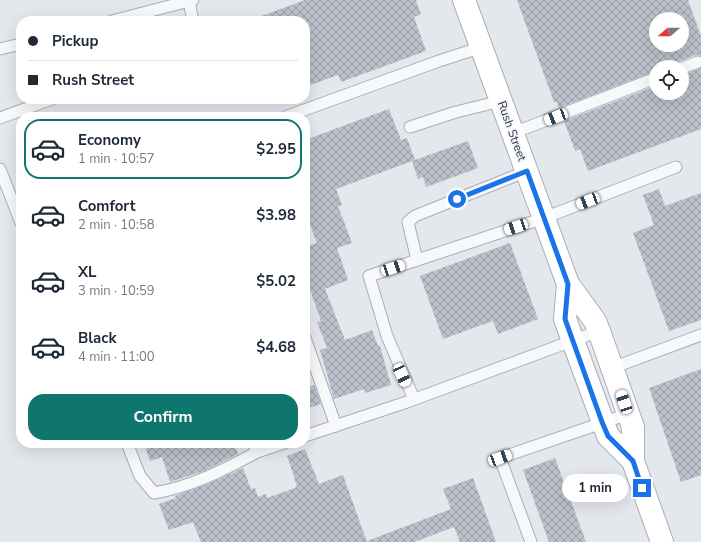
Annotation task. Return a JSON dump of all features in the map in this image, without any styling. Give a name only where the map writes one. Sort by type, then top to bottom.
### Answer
[{"type":"street","name":"Rush Street","points":[[464,0],[568,284],[595,321],[599,331],[634,427],[633,461],[662,542]]},
{"type":"street","name":"Rush Street","points":[[568,284],[565,319],[602,422],[608,436],[633,461]]},
{"type":"lane","points":[[132,16],[191,1],[193,16]]},
{"type":"lane","points":[[0,49],[16,45]]},
{"type":"lane","points":[[299,112],[435,62],[482,47]]},
{"type":"lane","points":[[689,65],[698,62]]},
{"type":"lane","points":[[513,133],[649,81]]},
{"type":"lane","points":[[410,127],[456,112],[501,101]]},
{"type":"lane","points":[[16,112],[38,104]]},
{"type":"lane","points":[[0,118],[16,112]]},
{"type":"lane","points":[[414,399],[387,336],[369,276],[544,218],[676,167]]},
{"type":"lane","points":[[0,169],[16,210]]},
{"type":"lane","points":[[417,260],[408,222],[415,216],[527,171]]},
{"type":"lane","points":[[310,434],[414,399],[599,331]]},
{"type":"lane","points":[[612,368],[701,335]]},
{"type":"lane","points":[[310,352],[336,426]]},
{"type":"lane","points":[[531,542],[500,458],[628,414]]},
{"type":"lane","points":[[129,448],[140,476],[154,493],[176,490],[217,473],[255,448]]},
{"type":"building","points":[[305,0],[416,0],[421,14],[414,17],[426,51],[341,82],[338,75],[310,85],[310,16],[261,16]]},
{"type":"building","points":[[517,0],[688,0],[701,36],[701,56],[696,55],[683,60],[649,60],[649,74],[559,108],[556,101],[554,102]]},
{"type":"building","points":[[701,68],[701,129],[588,171],[580,149],[575,151],[564,121],[649,89],[649,100],[689,100],[689,72]]},
{"type":"building","points":[[389,109],[401,140],[407,138],[415,160],[336,189],[342,205],[338,206],[352,243],[337,248],[348,280],[325,289],[345,340],[372,330],[378,346],[380,346],[391,385],[365,393],[364,389],[334,399],[320,350],[327,348],[317,322],[321,321],[310,289],[310,245],[317,243],[310,224],[310,138]]},
{"type":"building","points":[[468,141],[478,168],[426,187],[423,177],[418,179],[412,161]]},
{"type":"building","points":[[659,189],[665,206],[701,193],[701,320],[669,331],[633,233],[654,225],[643,195]]},
{"type":"building","points":[[510,243],[538,319],[498,334],[493,321],[443,339],[420,276]]},
{"type":"building","points":[[701,369],[701,475],[681,482],[649,388]]},
{"type":"building","points":[[314,385],[321,404],[310,407],[310,386]]},
{"type":"building","points":[[146,448],[236,448],[238,454],[204,471],[170,482],[162,457],[150,461]]},
{"type":"building","points":[[305,449],[319,484],[343,475],[367,542],[201,542],[193,522],[169,530],[159,504],[243,468],[251,489],[255,488],[258,497],[266,494],[267,498],[295,488],[297,486],[287,456]]},
{"type":"building","points":[[555,458],[586,542],[549,542],[523,470]]},
{"type":"building","points":[[473,478],[496,542],[460,542],[454,527],[414,542],[367,542],[451,509],[443,489]]},
{"type":"route","points":[[457,199],[527,171],[568,284],[565,319],[602,422],[608,436],[633,461],[642,488]]}]
